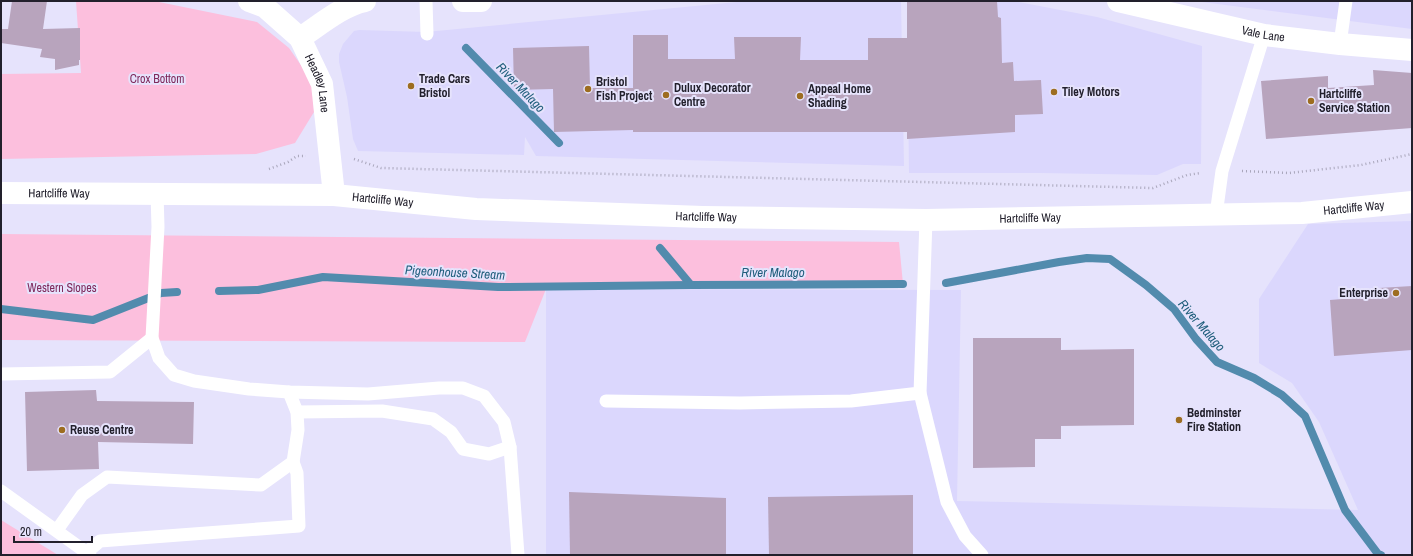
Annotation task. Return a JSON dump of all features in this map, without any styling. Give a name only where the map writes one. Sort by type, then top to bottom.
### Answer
[{"type":"main road","name":"Headley Lane","points":[[249,1],[265,7],[300,38],[322,84],[334,195]]},
{"type":"main road","points":[[300,38],[322,23],[360,2],[365,1]]},
{"type":"main road","points":[[463,1],[480,1]]},
{"type":"main road","name":"Vale Lane","points":[[1118,1],[1264,34],[1340,44],[1412,50]]},
{"type":"main road","name":"Hartcliffe Way","points":[[1,193],[334,195],[476,209],[703,217],[926,220],[1302,213],[1412,202]]},
{"type":"lane","points":[[426,1],[427,34]]},
{"type":"lane","points":[[1340,44],[1346,1]]},
{"type":"lane","points":[[1216,215],[1222,171],[1264,34]]},
{"type":"lane","points":[[157,193],[158,227],[152,338],[159,358],[174,374],[194,381],[250,389],[289,392],[368,394],[439,388],[464,388],[484,396],[504,422],[510,447],[518,555]]},
{"type":"lane","points":[[926,220],[920,393],[947,502],[965,536],[982,555]]},
{"type":"lane","points":[[1,374],[110,372],[152,338]]},
{"type":"lane","points":[[1,491],[57,530],[88,554],[100,541],[299,526],[297,473],[293,462],[298,430],[297,412],[289,392]]},
{"type":"lane","points":[[606,401],[740,403],[851,401],[920,393]]},
{"type":"lane","points":[[297,412],[382,411],[433,419],[451,432],[463,449],[489,454],[510,447]]},
{"type":"lane","points":[[57,530],[82,495],[107,477],[261,485],[293,462]]},
{"type":"path","points":[[268,169],[288,162],[297,156],[350,157],[381,168],[1153,188],[1187,174],[1222,171],[1289,173],[1361,165],[1412,154]]},
{"type":"shaded area","points":[[747,1],[901,1],[904,166],[536,156],[525,137],[524,155],[358,151],[353,139],[347,97],[339,62],[339,54],[343,44],[354,31],[426,32]]},
{"type":"shaded area","name":"Tiley Motors","points":[[907,1],[1013,1],[1097,17],[1202,46],[1201,164],[1183,164],[1157,175],[909,173]]},
{"type":"shaded area","points":[[1195,1],[1412,1],[1412,29],[1202,2]]},
{"type":"shaded area","points":[[1412,221],[1412,555],[546,555],[546,289],[961,290],[957,501],[1358,510],[1319,422],[1292,383],[1259,363],[1259,299],[1308,224]]},
{"type":"green space","name":"Crox Bottom","points":[[76,1],[154,1],[257,22],[289,48],[312,81],[314,112],[295,143],[256,154],[1,159],[1,74],[81,73]]},
{"type":"green space","name":"Western Slopes","points":[[1,234],[899,242],[903,284],[546,289],[525,342],[1,340]]},
{"type":"green space","points":[[1,520],[58,555],[1,555]]},
{"type":"building","points":[[12,1],[47,1],[43,29],[80,28],[79,65],[55,70],[55,59],[40,57],[42,49],[1,43],[1,29],[8,29]]},
{"type":"building","points":[[907,1],[997,1],[998,17],[1001,18],[1002,63],[1013,62],[1014,81],[1041,80],[1043,114],[1015,115],[1015,132],[907,139],[907,132],[633,132],[633,130],[554,132],[553,89],[514,90],[513,48],[589,46],[590,88],[633,88],[633,35],[668,35],[668,59],[735,59],[734,37],[801,37],[800,60],[868,60],[868,38],[907,38]]},
{"type":"building","points":[[1373,70],[1412,73],[1412,128],[1266,139],[1261,81],[1328,76],[1328,88],[1374,85]]},
{"type":"building","name":"Enterprise","points":[[1412,286],[1412,350],[1334,356],[1330,300],[1379,296],[1379,288]]},
{"type":"building","points":[[973,338],[1061,338],[1061,350],[1134,349],[1134,425],[1061,426],[1061,439],[1035,439],[1035,467],[973,468]]},
{"type":"building","points":[[96,390],[97,401],[194,402],[193,444],[98,442],[99,469],[27,471],[25,392]]},
{"type":"building","points":[[569,492],[726,498],[726,555],[570,555]]},
{"type":"building","points":[[913,495],[913,555],[769,555],[768,497]]},
{"type":"waterway","name":"River Malago","points":[[466,48],[559,143]]},
{"type":"waterway","name":"River Malago","points":[[660,248],[691,285],[903,284]]},
{"type":"waterway","name":"River Malago","points":[[946,283],[1059,262],[1087,258],[1110,259],[1146,285],[1174,309],[1196,339],[1217,362],[1254,378],[1282,395],[1305,416],[1345,510],[1378,554],[1381,555]]},
{"type":"waterway","name":"Pigeonhouse Stream","points":[[219,291],[258,290],[323,277],[498,287],[691,285]]},
{"type":"waterway","name":"Pigeonhouse Stream","points":[[1,309],[93,320],[161,293],[177,292]]},
{"type":"place","name":"Trade Cars Bristol","points":[[411,86]]},
{"type":"place","name":"Bristol Fish Project","points":[[588,89]]},
{"type":"place","name":"Tiley Motors","points":[[1054,92]]},
{"type":"place","name":"Dulux Decorator Centre","points":[[666,95]]},
{"type":"place","name":"Appeal Home Shading","points":[[800,96]]},
{"type":"place","name":"Hartcliffe Service Station","points":[[1311,101]]},
{"type":"place","name":"Enterprise","points":[[1396,293]]},
{"type":"place","name":"Bedminster Fire Station","points":[[1179,420]]},
{"type":"place","name":"Reuse Centre","points":[[62,430]]}]
